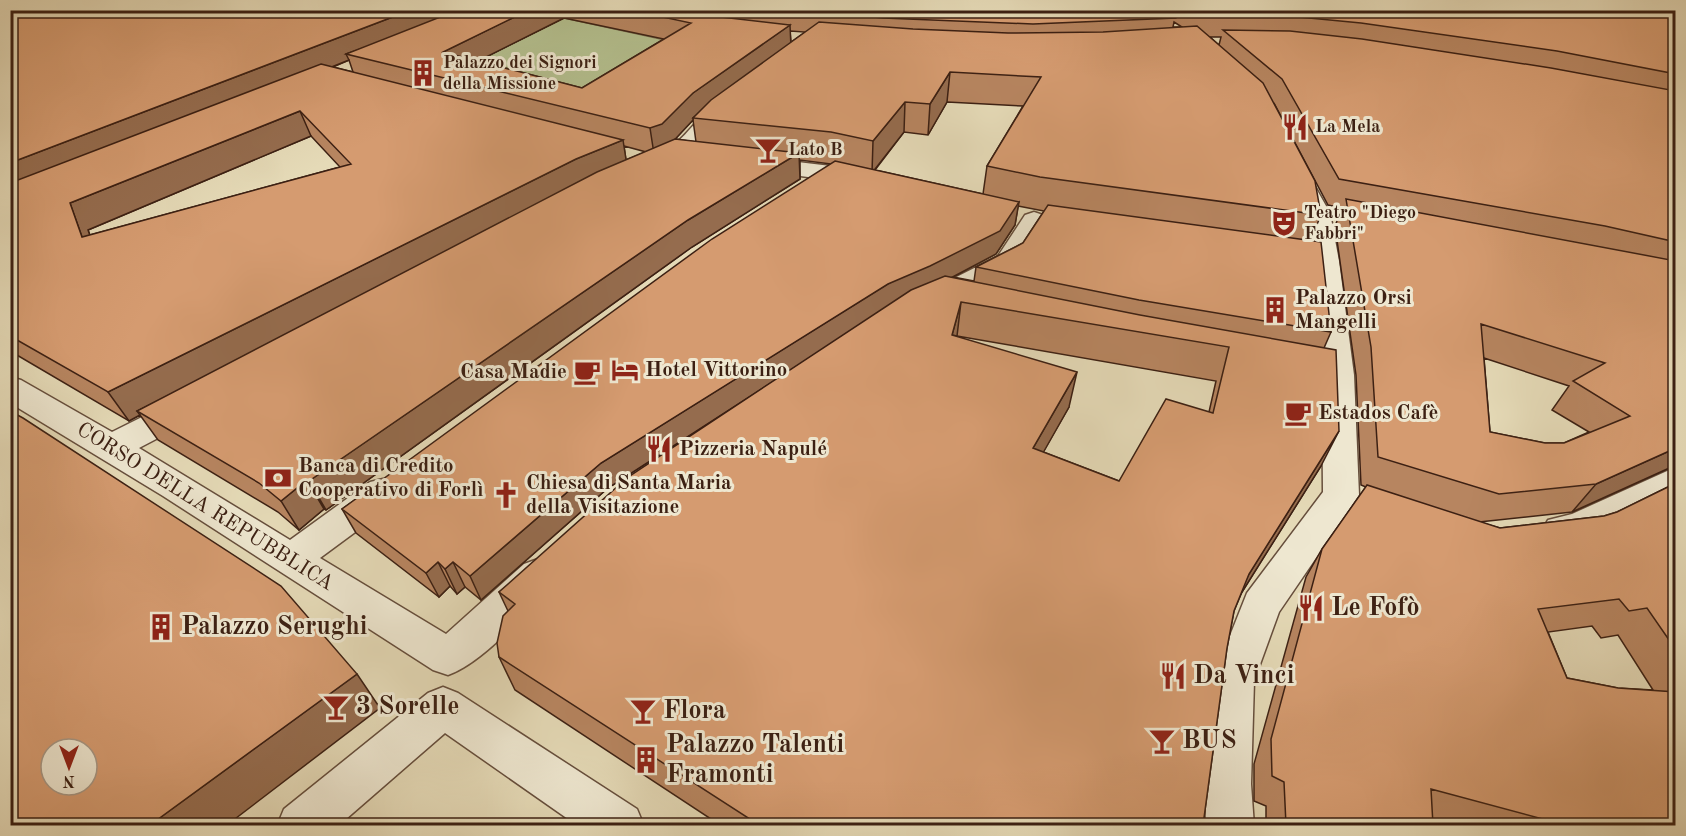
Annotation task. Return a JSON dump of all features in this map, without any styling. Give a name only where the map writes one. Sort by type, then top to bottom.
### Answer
[{"type":"street","points":[[742,97],[647,164],[720,161],[831,173],[888,186]]},
{"type":"street","points":[[1236,800],[1233,681],[1261,605],[1358,500],[1326,373],[1314,259],[1328,215],[1290,161]]},
{"type":"street","points":[[792,198],[831,173]]},
{"type":"street","points":[[908,311],[939,298],[1008,262],[1034,220]]},
{"type":"street","points":[[939,298],[980,308]]},
{"type":"street","name":"CORSO DELLA REPUBBLICA","points":[[10,388],[112,447],[448,657]]},
{"type":"street","points":[[112,447],[218,392]]},
{"type":"street","points":[[290,560],[405,476]]},
{"type":"street","points":[[1534,533],[1578,528],[1676,480]]},
{"type":"street","points":[[301,825],[443,707],[448,657],[563,552]]},
{"type":"street","points":[[443,707],[620,825]]},
{"type":"green space","points":[[564,18],[693,46],[587,112],[450,75]]},
{"type":"building","points":[[10,10],[411,10],[10,163]]},
{"type":"building","points":[[458,10],[529,10],[443,52],[582,88],[691,23],[630,10],[684,10],[790,25],[693,93],[662,124],[650,128],[346,54]]},
{"type":"building","points":[[808,10],[1165,10],[1175,18],[1033,24],[883,18]]},
{"type":"building","points":[[1197,10],[1651,10],[1676,14],[1676,74],[1557,51],[1361,23],[1257,13],[1205,15]]},
{"type":"building","points":[[819,22],[1008,33],[1103,32],[1197,26],[1263,83],[1315,181],[1321,215],[1040,177],[987,166],[1041,77],[950,72],[930,104],[905,102],[873,141],[831,132],[693,118],[711,100]]},
{"type":"building","points":[[1223,30],[1290,31],[1362,39],[1551,68],[1676,91],[1676,242],[1605,226],[1339,179],[1282,79]]},
{"type":"building","points":[[321,64],[623,140],[576,159],[108,392],[10,336],[10,183]],"holes":[[[300,111],[351,164],[82,237],[70,203]]]},
{"type":"building","points":[[675,139],[799,153],[688,220],[309,481],[307,480],[281,501],[259,483],[137,411],[597,172]]},
{"type":"building","points":[[835,161],[1019,202],[1000,231],[888,284],[601,463],[470,576],[453,562],[445,569],[438,562],[426,573],[342,509],[712,239]]},
{"type":"building","points":[[1346,199],[1676,261],[1676,448],[1596,484],[1499,494],[1378,457],[1371,347]],"holes":[[[1481,324],[1605,363],[1573,381],[1630,416],[1564,443],[1545,443],[1490,432]]]},
{"type":"building","points":[[1048,205],[1321,242],[1331,332],[1139,300],[976,267],[1023,243]]},
{"type":"building","points":[[945,276],[1140,315],[1336,350],[1339,431],[1249,574],[1234,611],[1203,825],[759,825],[499,657],[497,643],[503,616],[515,604],[499,592],[628,477],[911,290]],"holes":[[[961,302],[1229,347],[1213,413],[1166,399],[1119,481],[1033,448],[1077,372],[952,335]]]},
{"type":"building","name":"Palazzo Serughi","points":[[10,411],[281,586],[357,674],[150,825],[15,825],[10,819]]},
{"type":"building","points":[[1676,483],[1676,650],[1647,608],[1629,611],[1619,599],[1538,609],[1567,678],[1618,688],[1676,692],[1676,825],[1565,825],[1431,789],[1433,825],[1286,825],[1284,782],[1272,776],[1271,739],[1322,549],[1367,485],[1500,528],[1604,516]]},
{"type":"place","name":"Palazzo dei Signori della Missione","points":[[423,73]]},
{"type":"place","name":"La Mela","points":[[1295,127]]},
{"type":"place","name":"Lato B","points":[[768,150]]},
{"type":"place","name":"Teatro \"Diego Fabbri\"","points":[[1284,223]]},
{"type":"place","name":"Palazzo Orsi Mangelli","points":[[1275,310]]},
{"type":"place","name":"Hotel Vittorino","points":[[625,370]]},
{"type":"place","name":"Casa Madie","points":[[587,372]]},
{"type":"place","name":"Estados Cafè","points":[[1298,413]]},
{"type":"place","name":"Pizzeria Napulé","points":[[659,449]]},
{"type":"place","name":"Banca di Credito Cooperativo di Forlì","points":[[278,478]]},
{"type":"place","name":"Chiesa di Santa Maria della Visitazione","points":[[506,495]]},
{"type":"place","name":"Le Fofò","points":[[1311,608]]},
{"type":"place","name":"Palazzo Serughi","points":[[161,627]]},
{"type":"place","name":"Da Vinci","points":[[1173,676]]},
{"type":"place","name":"3 Sorelle","points":[[336,707]]},
{"type":"place","name":"Flora","points":[[643,711]]},
{"type":"place","name":"BUS","points":[[1162,741]]},
{"type":"place","name":"Palazzo Talenti Framonti","points":[[646,760]]}]
